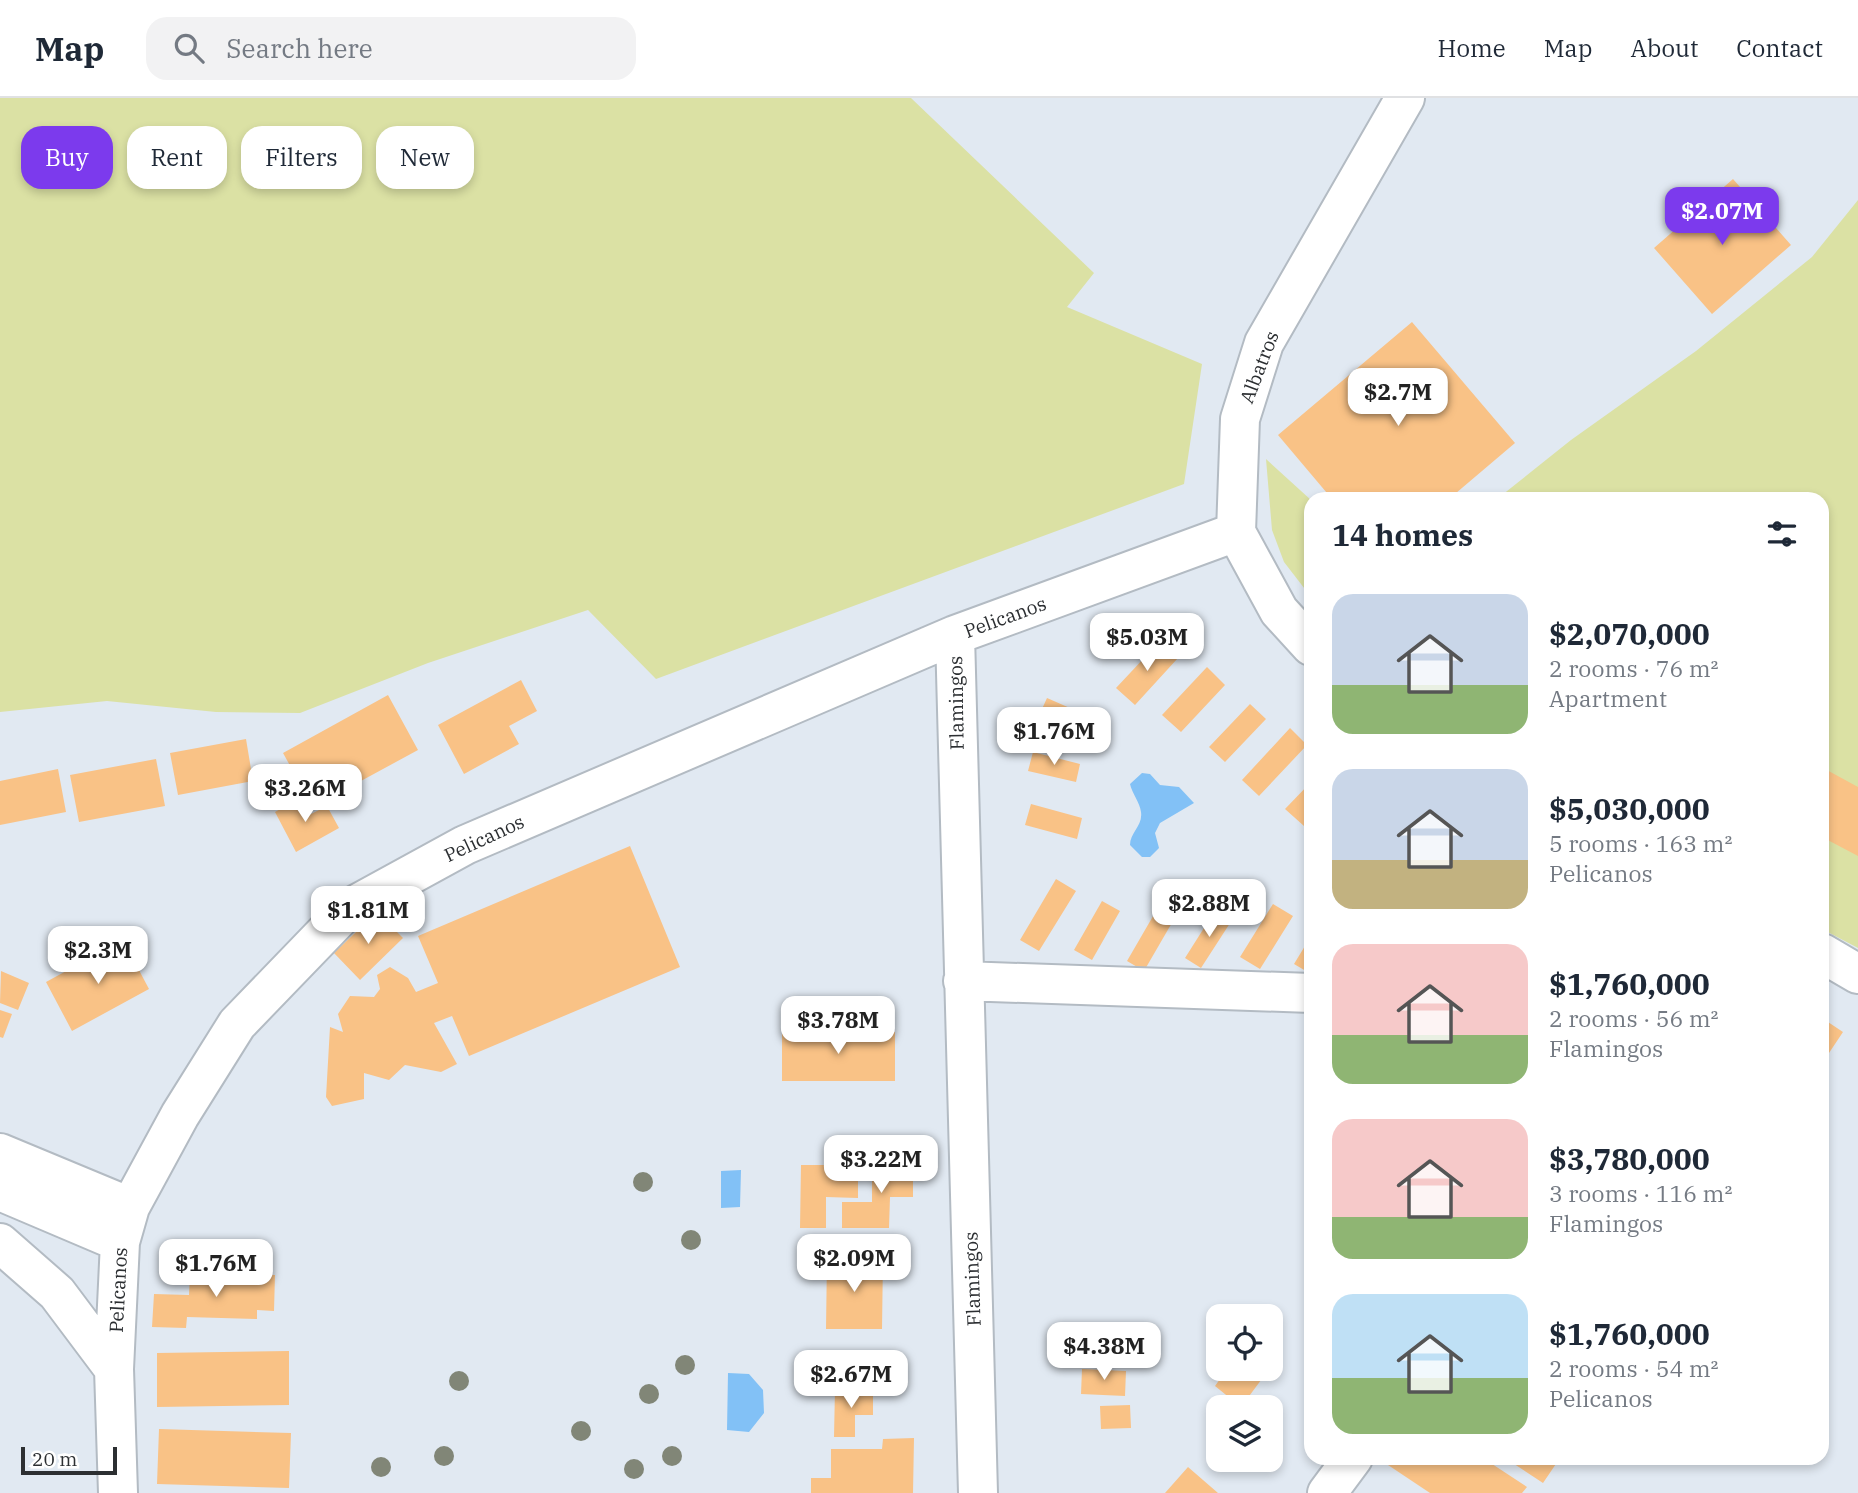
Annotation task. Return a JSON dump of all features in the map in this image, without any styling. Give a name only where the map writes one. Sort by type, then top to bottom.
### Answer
[{"type":"street","name":"Albatros","points":[[1236,532],[1240,419],[1264,343],[1405,98]]},
{"type":"street","name":"Pelicanos","points":[[118,1493],[114,1369],[125,1225],[180,1115],[237,1024],[348,909],[465,845],[955,635],[1236,532]]},
{"type":"street","points":[[1236,532],[1279,611],[1304,638]]},
{"type":"street","name":"Flamingos","points":[[955,635],[978,1493]]},
{"type":"street","points":[[1829,957],[1858,974]]},
{"type":"street","points":[[963,981],[1304,993]]},
{"type":"street","points":[[114,1369],[57,1293],[3,1245],[14,1178],[125,1225]]},
{"type":"street","points":[[1327,1493],[1348,1465]]},
{"type":"green space","points":[[0,98],[911,98],[1094,273],[1067,307],[1202,364],[1184,484],[656,679],[588,610],[428,663],[300,713],[216,712],[107,701],[0,712]]},
{"type":"green space","points":[[1858,200],[1858,948],[1829,933],[1829,492],[1506,492],[1571,440],[1696,351],[1812,257]]},
{"type":"green space","points":[[1266,459],[1304,494],[1304,588],[1284,562],[1272,530]]},
{"type":"water","points":[[1142,773],[1150,774],[1160,785],[1179,787],[1194,803],[1160,823],[1155,833],[1159,848],[1150,857],[1142,857],[1130,845],[1141,817],[1130,784]]},
{"type":"water","points":[[741,1170],[740,1207],[721,1208],[721,1171]]},
{"type":"water","points":[[728,1373],[749,1374],[763,1390],[764,1413],[749,1432],[727,1430]]},
{"type":"building","points":[[1733,179],[1791,245],[1712,314],[1654,248]]},
{"type":"building","points":[[1412,322],[1515,443],[1457,492],[1326,492],[1278,435]]},
{"type":"building","points":[[1160,641],[1178,658],[1135,705],[1116,688]]},
{"type":"building","points":[[1207,667],[1225,685],[1181,732],[1162,715]]},
{"type":"building","points":[[521,680],[537,711],[509,726],[519,744],[464,774],[438,725]]},
{"type":"building","points":[[388,695],[418,750],[313,807],[283,753]]},
{"type":"building","points":[[1047,698],[1079,712],[1069,734],[1037,720]]},
{"type":"building","points":[[1250,704],[1266,719],[1225,762],[1209,747]]},
{"type":"building","points":[[1290,728],[1304,742],[1304,748],[1259,796],[1242,780]]},
{"type":"building","points":[[246,739],[253,781],[178,795],[170,753]]},
{"type":"building","points":[[1033,752],[1080,764],[1076,782],[1028,771]]},
{"type":"building","points":[[156,759],[165,806],[79,822],[70,775]]},
{"type":"building","points":[[58,769],[66,812],[0,825],[0,781]]},
{"type":"building","points":[[1829,771],[1858,787],[1858,856],[1829,841]]},
{"type":"building","points":[[1304,789],[1304,826],[1285,809]]},
{"type":"building","points":[[298,799],[307,816],[327,806],[339,828],[296,852],[275,812]]},
{"type":"building","points":[[1031,804],[1082,818],[1077,839],[1025,825]]},
{"type":"building","points":[[630,846],[680,967],[469,1056],[452,1016],[434,1023],[457,1064],[441,1072],[405,1065],[389,1080],[364,1073],[364,1099],[332,1106],[326,1097],[330,1027],[343,1032],[338,1014],[350,996],[374,997],[380,989],[377,975],[390,967],[408,978],[416,992],[438,983],[418,936]]},
{"type":"building","points":[[1056,879],[1076,891],[1039,951],[1020,940]]},
{"type":"building","points":[[1102,901],[1120,911],[1092,960],[1074,950]]},
{"type":"building","points":[[1273,904],[1293,916],[1260,969],[1240,957]]},
{"type":"building","points":[[1216,909],[1232,920],[1201,968],[1185,958]]},
{"type":"building","points":[[1156,911],[1173,921],[1144,971],[1127,961]]},
{"type":"building","points":[[377,912],[403,938],[360,980],[334,953]]},
{"type":"building","points":[[123,940],[149,989],[72,1031],[46,982]]},
{"type":"building","points":[[1304,948],[1304,970],[1294,964]]},
{"type":"building","points":[[1,971],[29,983],[18,1010],[0,1003]]},
{"type":"building","points":[[0,1010],[12,1014],[3,1038],[0,1037]]},
{"type":"building","points":[[1829,1023],[1843,1032],[1829,1053]]},
{"type":"building","points":[[782,1031],[895,1032],[895,1081],[782,1081]]},
{"type":"building","points":[[872,1160],[913,1160],[913,1197],[890,1197],[889,1228],[842,1228],[842,1202],[872,1202]]},
{"type":"building","points":[[801,1165],[858,1165],[858,1198],[826,1197],[826,1228],[800,1228]]},
{"type":"building","points":[[827,1258],[883,1258],[882,1329],[826,1329]]},
{"type":"building","points":[[190,1273],[275,1275],[274,1311],[257,1310],[257,1319],[187,1317],[186,1328],[152,1327],[154,1294],[189,1295]]},
{"type":"building","points":[[289,1351],[289,1405],[157,1407],[157,1353]]},
{"type":"building","points":[[1082,1369],[1126,1371],[1125,1396],[1081,1394]]},
{"type":"building","points":[[1219,1381],[1260,1381],[1250,1395],[1226,1395],[1215,1386]]},
{"type":"building","points":[[835,1389],[873,1389],[873,1415],[855,1415],[855,1437],[834,1437]]},
{"type":"building","points":[[1130,1405],[1131,1428],[1101,1429],[1100,1406]]},
{"type":"building","points":[[159,1429],[291,1433],[289,1488],[157,1484]]},
{"type":"building","points":[[914,1438],[913,1493],[811,1493],[811,1478],[831,1478],[831,1449],[882,1449],[883,1439]]},
{"type":"building","points":[[1388,1465],[1494,1465],[1527,1487],[1522,1493],[1430,1493]]},
{"type":"building","points":[[1516,1465],[1555,1465],[1543,1483]]},
{"type":"building","points":[[1188,1467],[1218,1493],[1165,1493]]}]
